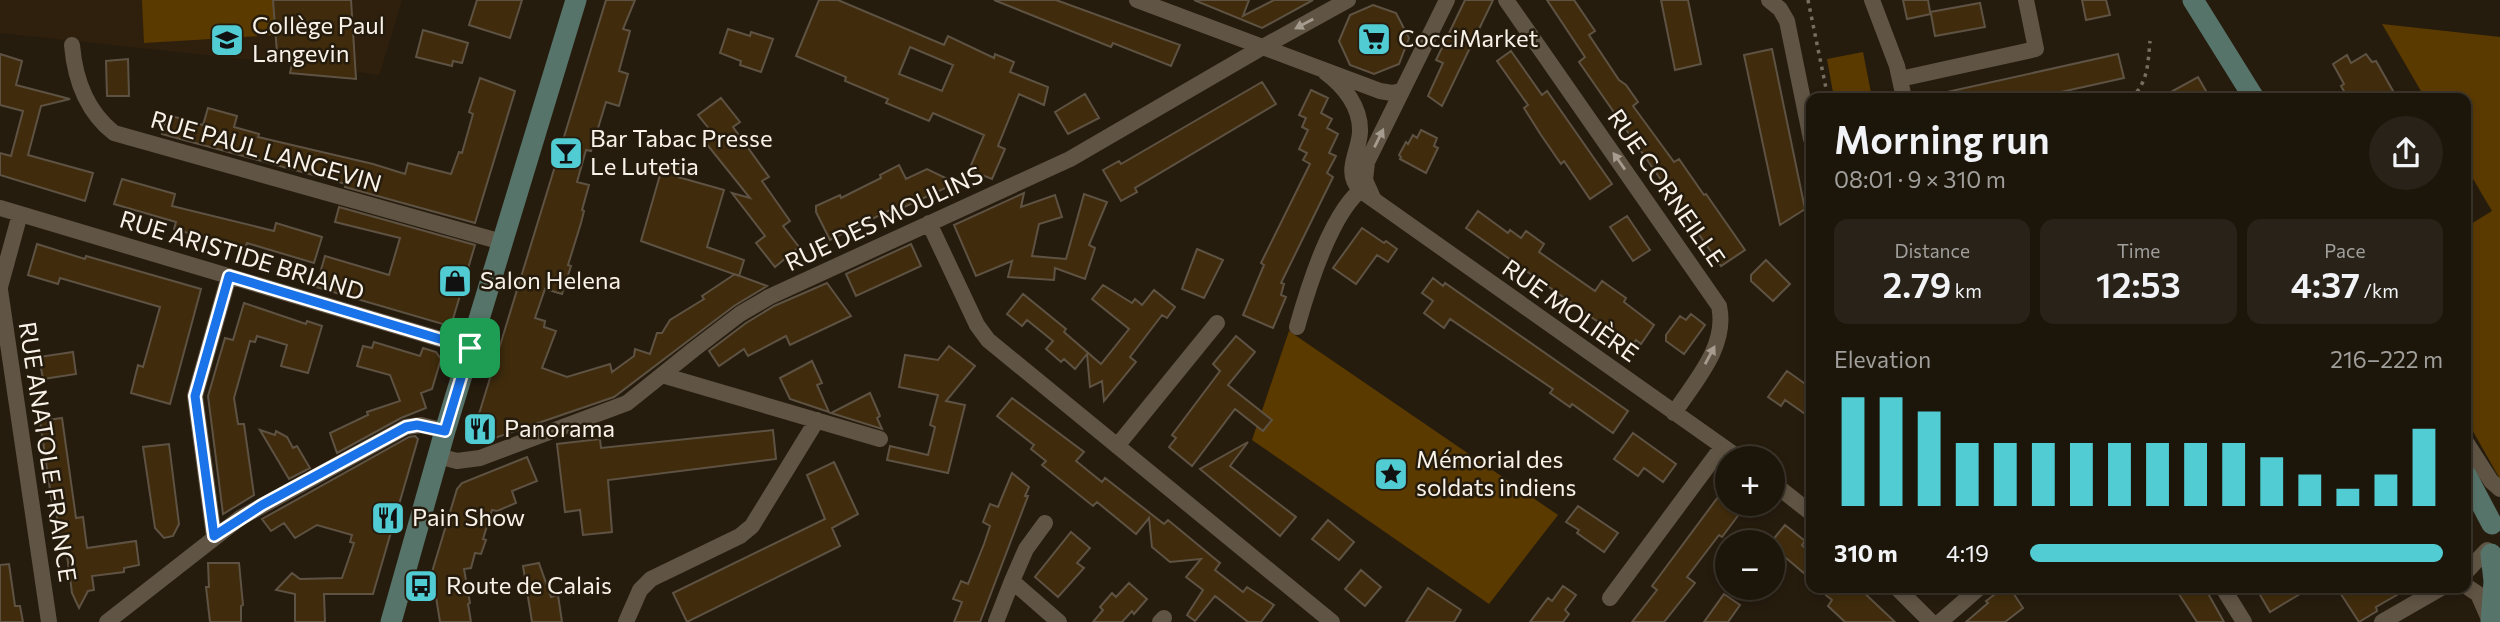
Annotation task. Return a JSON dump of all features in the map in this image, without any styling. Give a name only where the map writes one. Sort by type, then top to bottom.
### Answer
[{"type":"main road","points":[[391,622],[445,431],[576,0]]},
{"type":"main road","points":[[2193,0],[2251,93]]},
{"type":"main road","points":[[2471,483],[2496,522],[2484,536],[2493,554],[2491,622]]},
{"type":"street","points":[[1137,0],[1325,72],[1384,92],[1401,90]]},
{"type":"street","name":"RUE DES MOULINS","points":[[438,456],[466,461],[616,408],[636,397],[740,314],[769,297],[1080,153],[1261,47],[1348,0]]},
{"type":"street","points":[[1297,327],[1318,260],[1350,199],[1363,188],[1367,162],[1447,0]]},
{"type":"street","name":"RUE CORNEILLE","points":[[1506,0],[1718,306],[1721,323],[1715,348],[1674,413]]},
{"type":"street","points":[[1769,0],[1780,9],[1787,21],[1806,114]]},
{"type":"street","points":[[1872,0],[1903,93]]},
{"type":"street","points":[[1900,79],[2036,49],[2026,0]]},
{"type":"street","name":"RUE PAUL LANGEVIN","points":[[72,45],[75,71],[86,101],[114,133],[502,242]]},
{"type":"street","points":[[1325,72],[1347,93],[1357,114],[1360,136],[1351,169],[1353,180],[1363,188]]},
{"type":"street","name":"RUE MOLIÈRE","points":[[1363,188],[1375,200],[1721,446]]},
{"type":"street","name":"RUE ARISTIDE BRIAND","points":[[0,208],[470,348]]},
{"type":"street","name":"RUE ANATOLE FRANCE","points":[[20,214],[0,288],[49,622]]},
{"type":"street","points":[[929,223],[977,325],[988,340],[1332,622]]},
{"type":"street","points":[[214,536],[195,396],[229,276]]},
{"type":"street","points":[[1117,446],[1217,323]]},
{"type":"street","points":[[662,375],[880,439]]},
{"type":"street","points":[[626,622],[639,590],[651,579],[740,536],[752,526],[817,421]]},
{"type":"street","points":[[107,622],[214,536],[262,505],[406,427],[417,425],[445,431]]},
{"type":"street","points":[[2471,450],[2491,481],[2500,489]]},
{"type":"street","points":[[1610,598],[1715,456]]},
{"type":"street","points":[[1785,492],[1806,509]]},
{"type":"street","points":[[996,622],[1026,549],[1045,523]]},
{"type":"street","points":[[2471,569],[2493,554]]},
{"type":"street","points":[[1012,581],[1059,622]]},
{"type":"street","points":[[2471,589],[2479,594],[2491,622]]},
{"type":"street","points":[[1902,593],[1931,622]]},
{"type":"street","points":[[1940,622],[1973,593]]},
{"type":"street","points":[[2226,593],[2244,622]]},
{"type":"street","points":[[2382,622],[2433,593]]},
{"type":"path","points":[[1808,0],[1827,93]]},
{"type":"path","points":[[2137,93],[2146,75],[2150,41]]},
{"type":"shaded area","name":"Collège Paul Langevin","points":[[0,0],[402,0],[380,73],[377,75],[0,33]]},
{"type":"shaded area","points":[[142,0],[273,0],[275,35],[144,43]]},
{"type":"shaded area","points":[[2382,24],[2500,37],[2500,479],[2471,428],[2471,224],[2492,211],[2471,175],[2471,93],[2422,93]]},
{"type":"shaded area","points":[[1863,52],[1871,93],[1833,93],[1827,59]]},
{"type":"shaded area","points":[[1289,331],[1558,515],[1489,604],[1252,440]]},
{"type":"building","points":[[273,0],[351,0],[356,79],[290,73],[295,51],[277,53]]},
{"type":"building","points":[[477,0],[522,0],[510,38],[469,25]]},
{"type":"building","points":[[606,0],[635,0],[623,29],[630,31],[619,71],[628,74],[619,106],[606,102],[591,151],[586,150],[577,182],[589,185],[562,294],[545,289],[535,318],[545,321],[544,327],[556,331],[542,368],[567,377],[610,364],[612,372],[634,356],[635,349],[650,354],[657,333],[662,333],[670,320],[704,299],[702,296],[735,274],[767,286],[734,306],[614,397],[480,443],[471,440]]},
{"type":"building","points":[[819,0],[838,0],[944,45],[948,36],[994,58],[995,54],[1014,62],[1010,72],[1048,87],[1044,105],[1019,94],[998,146],[1005,149],[992,179],[969,170],[984,135],[933,113],[929,121],[886,103],[888,99],[845,81],[846,77],[796,56]],"holes":[[[910,47],[953,65],[942,91],[899,74]]]},
{"type":"building","points":[[994,0],[1056,0],[1180,45],[1171,66],[1113,43],[1111,47]]},
{"type":"building","points":[[1194,0],[1249,0],[1243,16],[1274,0],[1313,0],[1262,28]]},
{"type":"building","points":[[1465,0],[1493,0],[1442,106],[1428,96],[1443,63],[1436,60]]},
{"type":"building","points":[[1547,0],[1574,0],[1595,31],[1589,35],[1619,80],[1638,102],[1633,106],[1674,162],[1679,159],[1745,250],[1721,266],[1579,62],[1585,57]]},
{"type":"building","points":[[1661,0],[1688,0],[1701,64],[1675,70]]},
{"type":"building","points":[[1903,0],[1928,0],[1930,12],[1980,3],[1985,27],[1935,36],[1931,14],[1907,19]]},
{"type":"building","points":[[2082,0],[2106,0],[2110,15],[2086,20]]},
{"type":"building","name":"CocciMarket","points":[[1373,5],[1396,13],[1409,38],[1399,64],[1374,74],[1350,65],[1339,41],[1350,15]]},
{"type":"building","points":[[728,29],[773,39],[761,72],[740,65],[741,61],[720,53]]},
{"type":"building","points":[[423,30],[468,43],[462,63],[453,61],[452,66],[416,57]]},
{"type":"building","points":[[1772,49],[1805,209],[1780,225],[1744,55]]},
{"type":"building","points":[[1511,51],[1542,95],[1547,91],[1612,184],[1590,199],[1564,161],[1561,164],[1541,135],[1524,108],[1528,105],[1497,61]]},
{"type":"building","points":[[0,54],[22,61],[16,85],[70,99],[41,106],[28,155],[93,173],[85,201],[0,175],[0,153],[11,156],[23,111],[0,105]]},
{"type":"building","points":[[2118,54],[2124,78],[2056,93],[1947,92]]},
{"type":"building","points":[[2366,54],[2372,62],[2376,61],[2394,93],[2345,93],[2341,86],[2344,84],[2333,64],[2347,55],[2351,63]]},
{"type":"building","points":[[128,59],[129,96],[107,96],[106,61]]},
{"type":"building","points":[[2198,77],[2207,93],[2169,93]]},
{"type":"building","points":[[480,78],[515,91],[475,223],[345,187],[346,184],[162,134],[168,115],[203,125],[208,108],[237,116],[234,127],[259,134],[258,137],[405,174],[408,163],[451,174],[459,152],[462,153],[473,114],[469,112]]},
{"type":"building","points":[[1262,82],[1276,104],[1135,188],[1137,192],[1121,201],[1103,170],[1119,161],[1121,164]]},
{"type":"building","points":[[1311,90],[1328,98],[1321,113],[1332,119],[1327,128],[1338,134],[1329,153],[1336,156],[1327,173],[1333,177],[1281,283],[1284,284],[1281,295],[1286,297],[1273,328],[1243,315],[1264,265],[1261,263],[1310,164],[1303,160],[1307,153],[1299,149],[1308,130],[1302,127],[1306,118],[1299,115]]},
{"type":"building","points":[[1085,94],[1099,118],[1068,134],[1055,112]]},
{"type":"building","points":[[721,98],[740,122],[733,127],[769,177],[762,181],[790,221],[783,226],[799,247],[775,267],[756,243],[765,236],[732,193],[750,198],[705,142],[714,135],[698,115]]},
{"type":"building","points":[[1421,130],[1437,138],[1434,146],[1438,148],[1426,173],[1400,159],[1399,155],[1406,142],[1408,144],[1413,135],[1417,138]]},
{"type":"building","points":[[683,158],[678,177],[724,190],[707,247],[744,260],[739,276],[641,241],[660,175]]},
{"type":"building","points":[[899,165],[906,179],[927,169],[956,183],[898,210],[896,207],[830,240],[816,212],[816,206],[840,195],[841,198],[881,178],[880,175]]},
{"type":"building","points":[[122,179],[175,194],[172,206],[274,231],[276,223],[322,237],[314,263],[247,243],[245,249],[174,229],[176,222],[114,204]]},
{"type":"building","points":[[1024,193],[1021,207],[1055,195],[1062,217],[1039,224],[1032,256],[1066,259],[1084,194],[1107,202],[1089,245],[1095,248],[1085,279],[1055,268],[1054,280],[1008,277],[1012,261],[976,276],[954,225]]},
{"type":"building","points":[[339,207],[475,245],[453,319],[446,325],[316,287],[325,256],[389,275],[400,238],[335,222]]},
{"type":"building","points":[[1478,211],[1508,233],[1510,230],[1521,238],[1526,231],[1544,244],[1539,252],[1595,291],[1602,281],[1626,298],[1624,302],[1654,325],[1641,344],[1636,340],[1632,346],[1466,228]]},
{"type":"building","points":[[1627,216],[1650,250],[1633,261],[1610,227]]},
{"type":"building","points":[[1362,228],[1397,249],[1388,262],[1377,255],[1356,284],[1333,268]]},
{"type":"building","points":[[37,244],[201,289],[170,404],[131,393],[138,365],[143,367],[160,307],[60,278],[58,284],[28,275]]},
{"type":"building","points":[[911,244],[921,266],[856,296],[846,274]]},
{"type":"building","points":[[1197,249],[1223,260],[1204,298],[1182,289]]},
{"type":"building","points":[[1766,260],[1790,284],[1773,301],[1751,281],[1751,275]]},
{"type":"building","points":[[1433,278],[1443,286],[1445,283],[1628,411],[1613,433],[1572,404],[1570,407],[1550,393],[1553,389],[1450,319],[1444,328],[1424,313],[1433,301],[1422,293]]},
{"type":"building","points":[[827,283],[851,316],[790,345],[786,336],[748,356],[744,349],[719,366],[709,351],[774,306]]},
{"type":"building","points":[[1103,285],[1132,303],[1135,299],[1142,305],[1154,290],[1175,307],[1167,318],[1162,315],[1130,357],[1136,362],[1104,401],[1102,381],[1090,387],[1087,354],[1075,369],[1064,359],[1061,362],[1046,349],[1053,341],[1027,320],[1022,326],[1007,314],[1023,294],[1066,329],[1064,332],[1101,364],[1129,329],[1092,299]]},
{"type":"building","points":[[244,303],[306,324],[307,321],[322,326],[308,373],[281,366],[287,345],[257,336],[255,342],[250,341],[234,398],[238,424],[244,424],[254,495],[223,514],[208,396],[225,338],[233,340]]},
{"type":"building","points":[[1691,314],[1705,325],[1684,354],[1666,341],[1666,335],[1680,316],[1686,320]]},
{"type":"building","points":[[1236,336],[1255,352],[1228,385],[1272,420],[1263,431],[1235,409],[1192,466],[1169,447],[1176,438],[1172,435],[1220,371],[1213,364]]},
{"type":"building","points":[[374,342],[420,356],[423,348],[436,352],[441,359],[432,389],[421,393],[426,408],[401,418],[337,453],[330,433],[368,415],[367,412],[400,401],[390,375],[357,366],[363,346],[372,348]]},
{"type":"building","points":[[949,346],[975,366],[946,401],[965,405],[948,473],[887,460],[890,446],[928,455],[935,427],[930,425],[938,395],[899,387],[905,355],[938,360]]},
{"type":"building","points":[[73,352],[76,374],[43,379],[39,357]]},
{"type":"building","points":[[812,361],[822,383],[817,385],[829,412],[790,399],[780,378]]},
{"type":"building","points":[[1787,371],[1806,384],[1806,415],[1785,400],[1781,406],[1768,397]]},
{"type":"building","points":[[870,393],[880,416],[877,418],[882,429],[831,413]]},
{"type":"building","points":[[1012,398],[1084,452],[1076,461],[1102,482],[1105,478],[1164,524],[1168,520],[1220,563],[1215,570],[1243,592],[1247,587],[1274,605],[1261,622],[1248,622],[1215,596],[1195,621],[1187,615],[1203,590],[1186,577],[1201,559],[1170,562],[1152,547],[1149,518],[1136,534],[1097,502],[1093,506],[1042,465],[1046,461],[1031,449],[1034,445],[997,416]]},
{"type":"building","points":[[62,418],[76,518],[83,517],[87,548],[136,541],[139,565],[124,568],[124,572],[92,576],[94,590],[88,591],[79,608],[72,593],[66,548],[61,549],[40,421]]},
{"type":"building","points":[[260,430],[275,435],[276,431],[287,437],[293,448],[297,446],[310,468],[289,479]]},
{"type":"building","points":[[773,430],[776,459],[608,480],[612,532],[583,535],[580,510],[565,512],[557,444],[600,439],[601,448]]},
{"type":"building","points":[[1633,433],[1676,464],[1663,482],[1644,468],[1638,476],[1614,459]]},
{"type":"building","points":[[415,436],[418,439],[373,594],[324,594],[325,622],[295,622],[295,594],[276,590],[292,573],[300,579],[342,578],[354,543],[350,542],[352,535],[317,525],[295,538],[284,523],[271,531],[262,519]]},
{"type":"building","points":[[1248,442],[1230,466],[1296,517],[1280,536],[1200,469]]},
{"type":"building","points":[[169,444],[179,524],[173,536],[164,538],[155,528],[143,447]]},
{"type":"building","points":[[527,457],[537,481],[512,491],[516,503],[497,511],[492,510],[481,554],[475,553],[471,568],[464,569],[471,622],[440,622],[432,572],[457,489],[462,483]]},
{"type":"building","points":[[834,462],[858,514],[832,528],[840,546],[687,622],[673,593],[825,519],[807,475]]},
{"type":"building","points":[[1012,473],[1029,487],[1025,496],[1028,496],[980,622],[954,622],[962,602],[953,599],[961,581],[968,584],[990,526],[983,522],[990,504],[998,507]]},
{"type":"building","points":[[1715,501],[1715,516],[1738,516],[1727,530],[1715,530],[1715,540],[1687,577],[1695,583],[1664,622],[1632,622],[1657,590],[1652,586]]},
{"type":"building","points":[[1578,506],[1618,533],[1604,552],[1566,522]]},
{"type":"building","points":[[1328,520],[1354,542],[1339,560],[1312,539]]},
{"type":"building","points":[[1785,525],[1805,541],[1802,545],[1806,549],[1806,575],[1785,557],[1785,530],[1781,530]]},
{"type":"building","points":[[1071,532],[1090,548],[1077,563],[1084,568],[1058,597],[1035,577]]},
{"type":"building","points":[[208,563],[239,563],[243,605],[241,622],[210,622],[206,587],[209,587]]},
{"type":"building","points":[[539,563],[551,597],[558,595],[562,622],[532,622],[523,566]]},
{"type":"building","points":[[9,564],[15,606],[20,606],[23,622],[0,622],[0,565]]},
{"type":"building","points":[[1361,570],[1381,587],[1365,606],[1345,589]]},
{"type":"building","points":[[1129,583],[1147,599],[1134,614],[1132,611],[1122,622],[1093,622],[1103,610],[1100,607],[1112,593],[1116,597]]},
{"type":"building","points":[[1563,586],[1576,595],[1565,610],[1569,614],[1563,622],[1530,622],[1548,598],[1552,601]]},
{"type":"building","points":[[1428,588],[1461,610],[1454,622],[1406,622]]},
{"type":"building","points":[[1823,593],[1864,593],[1895,622],[1845,622],[1828,606],[1832,600]]},
{"type":"building","points":[[1996,593],[2013,593],[2023,608],[2005,622],[1966,622],[1988,603],[1986,601]]},
{"type":"building","points":[[2178,593],[2208,593],[2224,622],[2197,622]]},
{"type":"building","points":[[2259,593],[2302,593],[2270,612]]},
{"type":"building","points":[[2340,593],[2400,593],[2376,607],[2377,611],[2359,622]]},
{"type":"building","points":[[1720,600],[1733,600],[1740,605],[1728,622],[1704,622]]},
{"type":"place","name":"CocciMarket","points":[[1374,39]]},
{"type":"place","name":"Collège Paul Langevin","points":[[227,40]]},
{"type":"place","name":"Bar Tabac Presse Le Lutetia","points":[[566,153]]},
{"type":"place","name":"Salon Helena","points":[[455,281]]},
{"type":"place","name":"Panorama","points":[[480,429]]},
{"type":"place","name":"Mémorial des soldats indiens","points":[[1391,474]]},
{"type":"place","name":"Pain Show","points":[[388,518]]},
{"type":"place","name":"Route de Calais","points":[[421,586]]},
{"type":"route","points":[[229,276],[470,348],[445,431],[427,426],[406,427],[262,505],[214,536],[195,396],[229,276]]}]
